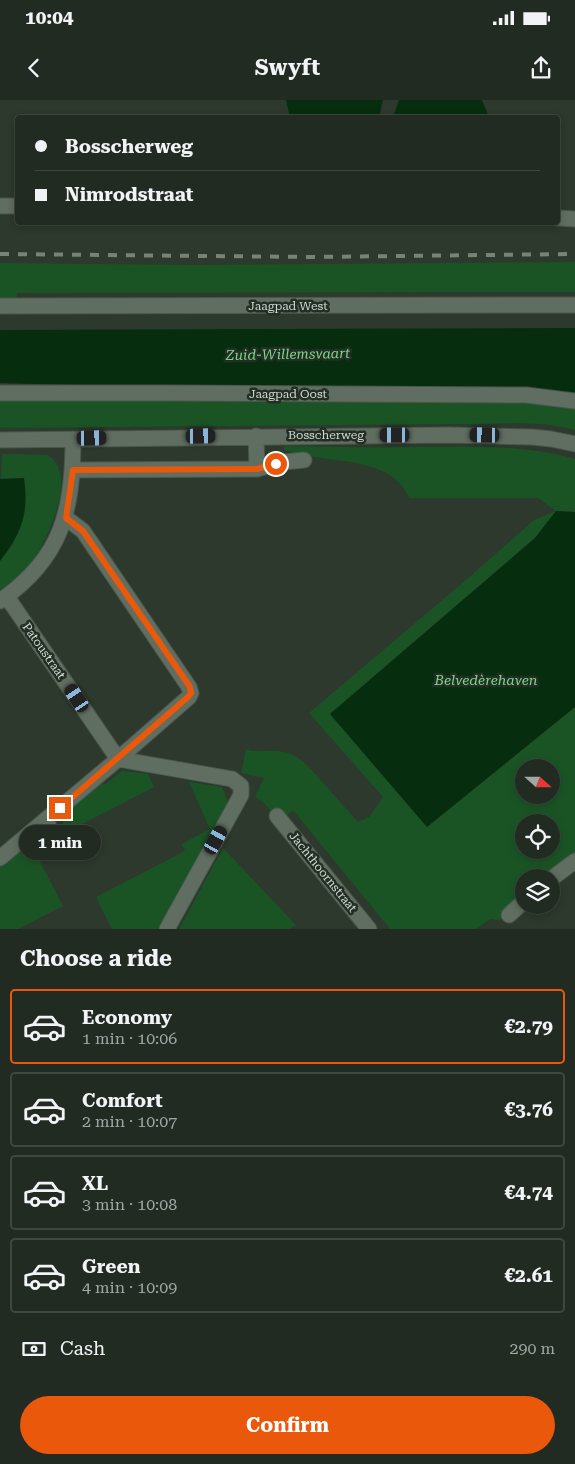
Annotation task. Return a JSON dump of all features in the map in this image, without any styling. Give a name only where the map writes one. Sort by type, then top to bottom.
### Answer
[{"type":"street","points":[[0,206],[15,206]]},
{"type":"street","points":[[560,218],[575,218]]},
{"type":"street","name":"Jaagpad West","points":[[0,306],[575,306]]},
{"type":"street","name":"Jaagpad Oost","points":[[0,393],[526,395],[575,401]]},
{"type":"street","points":[[256,436],[257,469]]},
{"type":"street","name":"Bosscherweg","points":[[0,440],[256,436],[502,436],[551,439],[575,444]]},
{"type":"street","points":[[3,599],[28,579],[39,566],[66,518],[73,470],[73,438]]},
{"type":"street","name":"Bosscherweg","points":[[73,470],[257,469],[284,462],[304,460]]},
{"type":"street","points":[[0,858],[118,759],[191,693],[190,687],[83,531],[66,518]]},
{"type":"street","name":"Patoustraat","points":[[3,599],[118,759]]},
{"type":"street","points":[[118,759],[232,779],[241,786],[241,795],[167,929]]},
{"type":"street","name":"Jachthoornstraat","points":[[278,816],[369,929]]},
{"type":"street","points":[[45,820],[55,838]]},
{"type":"street","points":[[560,872],[575,861]]},
{"type":"street","points":[[509,915],[515,909]]},
{"type":"shaded area","points":[[575,262],[575,292],[17,293],[16,306],[0,306],[0,263],[194,265]]},
{"type":"shaded area","points":[[0,396],[575,398],[575,430],[521,423],[0,428]]},
{"type":"shaded area","points":[[284,447],[478,447],[556,454],[575,459],[575,512],[556,511],[538,498],[409,498],[403,487],[395,479],[375,468],[286,451]]},
{"type":"shaded area","points":[[2,454],[47,455],[57,464],[61,477],[57,509],[43,543],[29,566],[0,593],[0,561],[13,544],[24,478],[1,479]]},
{"type":"shaded area","points":[[556,511],[535,538],[330,714],[427,827],[575,707],[575,860],[560,871],[560,869],[515,869],[515,908],[500,920],[490,919],[476,929],[390,929],[293,810],[285,817],[275,816],[264,803],[255,797],[264,778],[241,773],[246,749],[251,751],[282,752],[295,756],[308,766],[358,822],[369,817],[383,797],[309,713],[534,520]]},
{"type":"shaded area","points":[[122,771],[148,774],[154,787],[63,834],[63,820],[67,812],[102,783],[104,785]]},
{"type":"shaded area","points":[[189,782],[222,787],[228,803],[158,929],[112,929],[96,897],[185,851],[182,844],[210,829]]},
{"type":"shaded area","points":[[42,830],[49,842],[34,850],[63,906],[18,929],[0,929],[0,866]]},
{"type":"shaded area","points":[[223,848],[296,925],[289,929],[179,929]]},
{"type":"water","points":[[286,100],[383,100],[379,115],[289,115]]},
{"type":"water","points":[[399,100],[482,100],[488,115],[394,115]]},
{"type":"water","name":"Zuid-Willemsvaart","points":[[575,328],[575,398],[0,383],[0,330]]},
{"type":"water","points":[[24,478],[25,502],[22,522],[14,541],[0,561],[0,479]]},
{"type":"water","name":"Belvedèrehaven","points":[[556,511],[575,512],[575,707],[427,827],[330,714],[535,538]]},
{"type":"railway","points":[[0,254],[310,257],[575,254]]},
{"type":"route","points":[[60,808],[191,693],[190,687],[83,531],[66,518],[73,470],[257,469],[276,464]]}]
